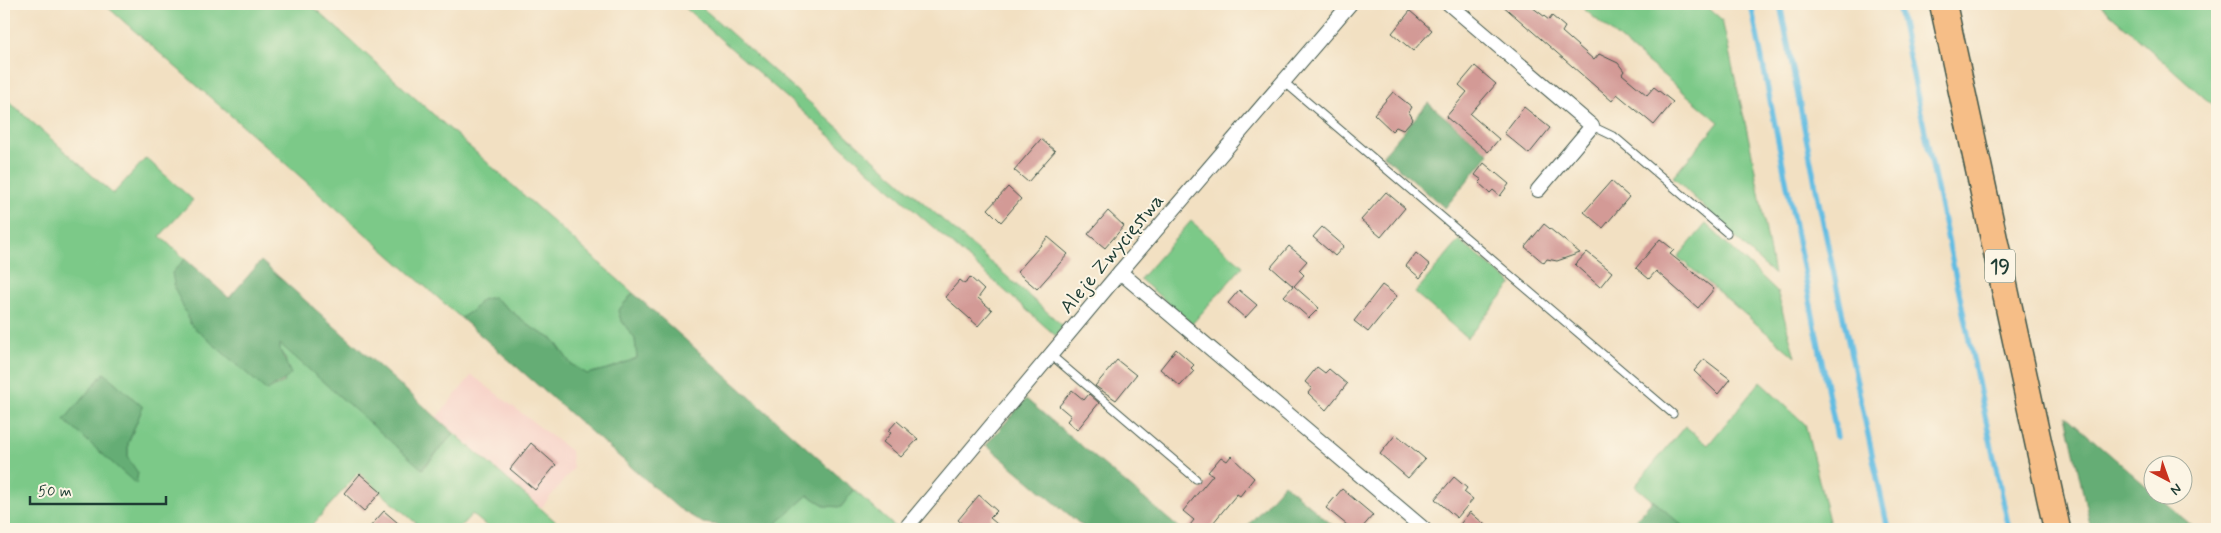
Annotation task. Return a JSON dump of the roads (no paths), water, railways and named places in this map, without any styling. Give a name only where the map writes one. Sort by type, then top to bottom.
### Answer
[{"type":"highway","name":"19","points":[[1943,4],[2057,529]]},
{"type":"street","name":"Aleje Zwycięstwa","points":[[905,529],[1120,272],[1350,4]]},
{"type":"street","points":[[1449,4],[1592,126],[1538,190]]},
{"type":"street","points":[[1120,272],[1424,529]]},
{"type":"lane","points":[[1283,82],[1674,414]]},
{"type":"lane","points":[[1592,126],[1615,137],[1727,233]]},
{"type":"lane","points":[[1051,355],[1196,479]]},
{"type":"waterway","points":[[1751,4],[1837,437]]},
{"type":"waterway","points":[[1780,4],[1820,208],[1888,529]]},
{"type":"waterway","points":[[1898,4],[2009,529]]}]
